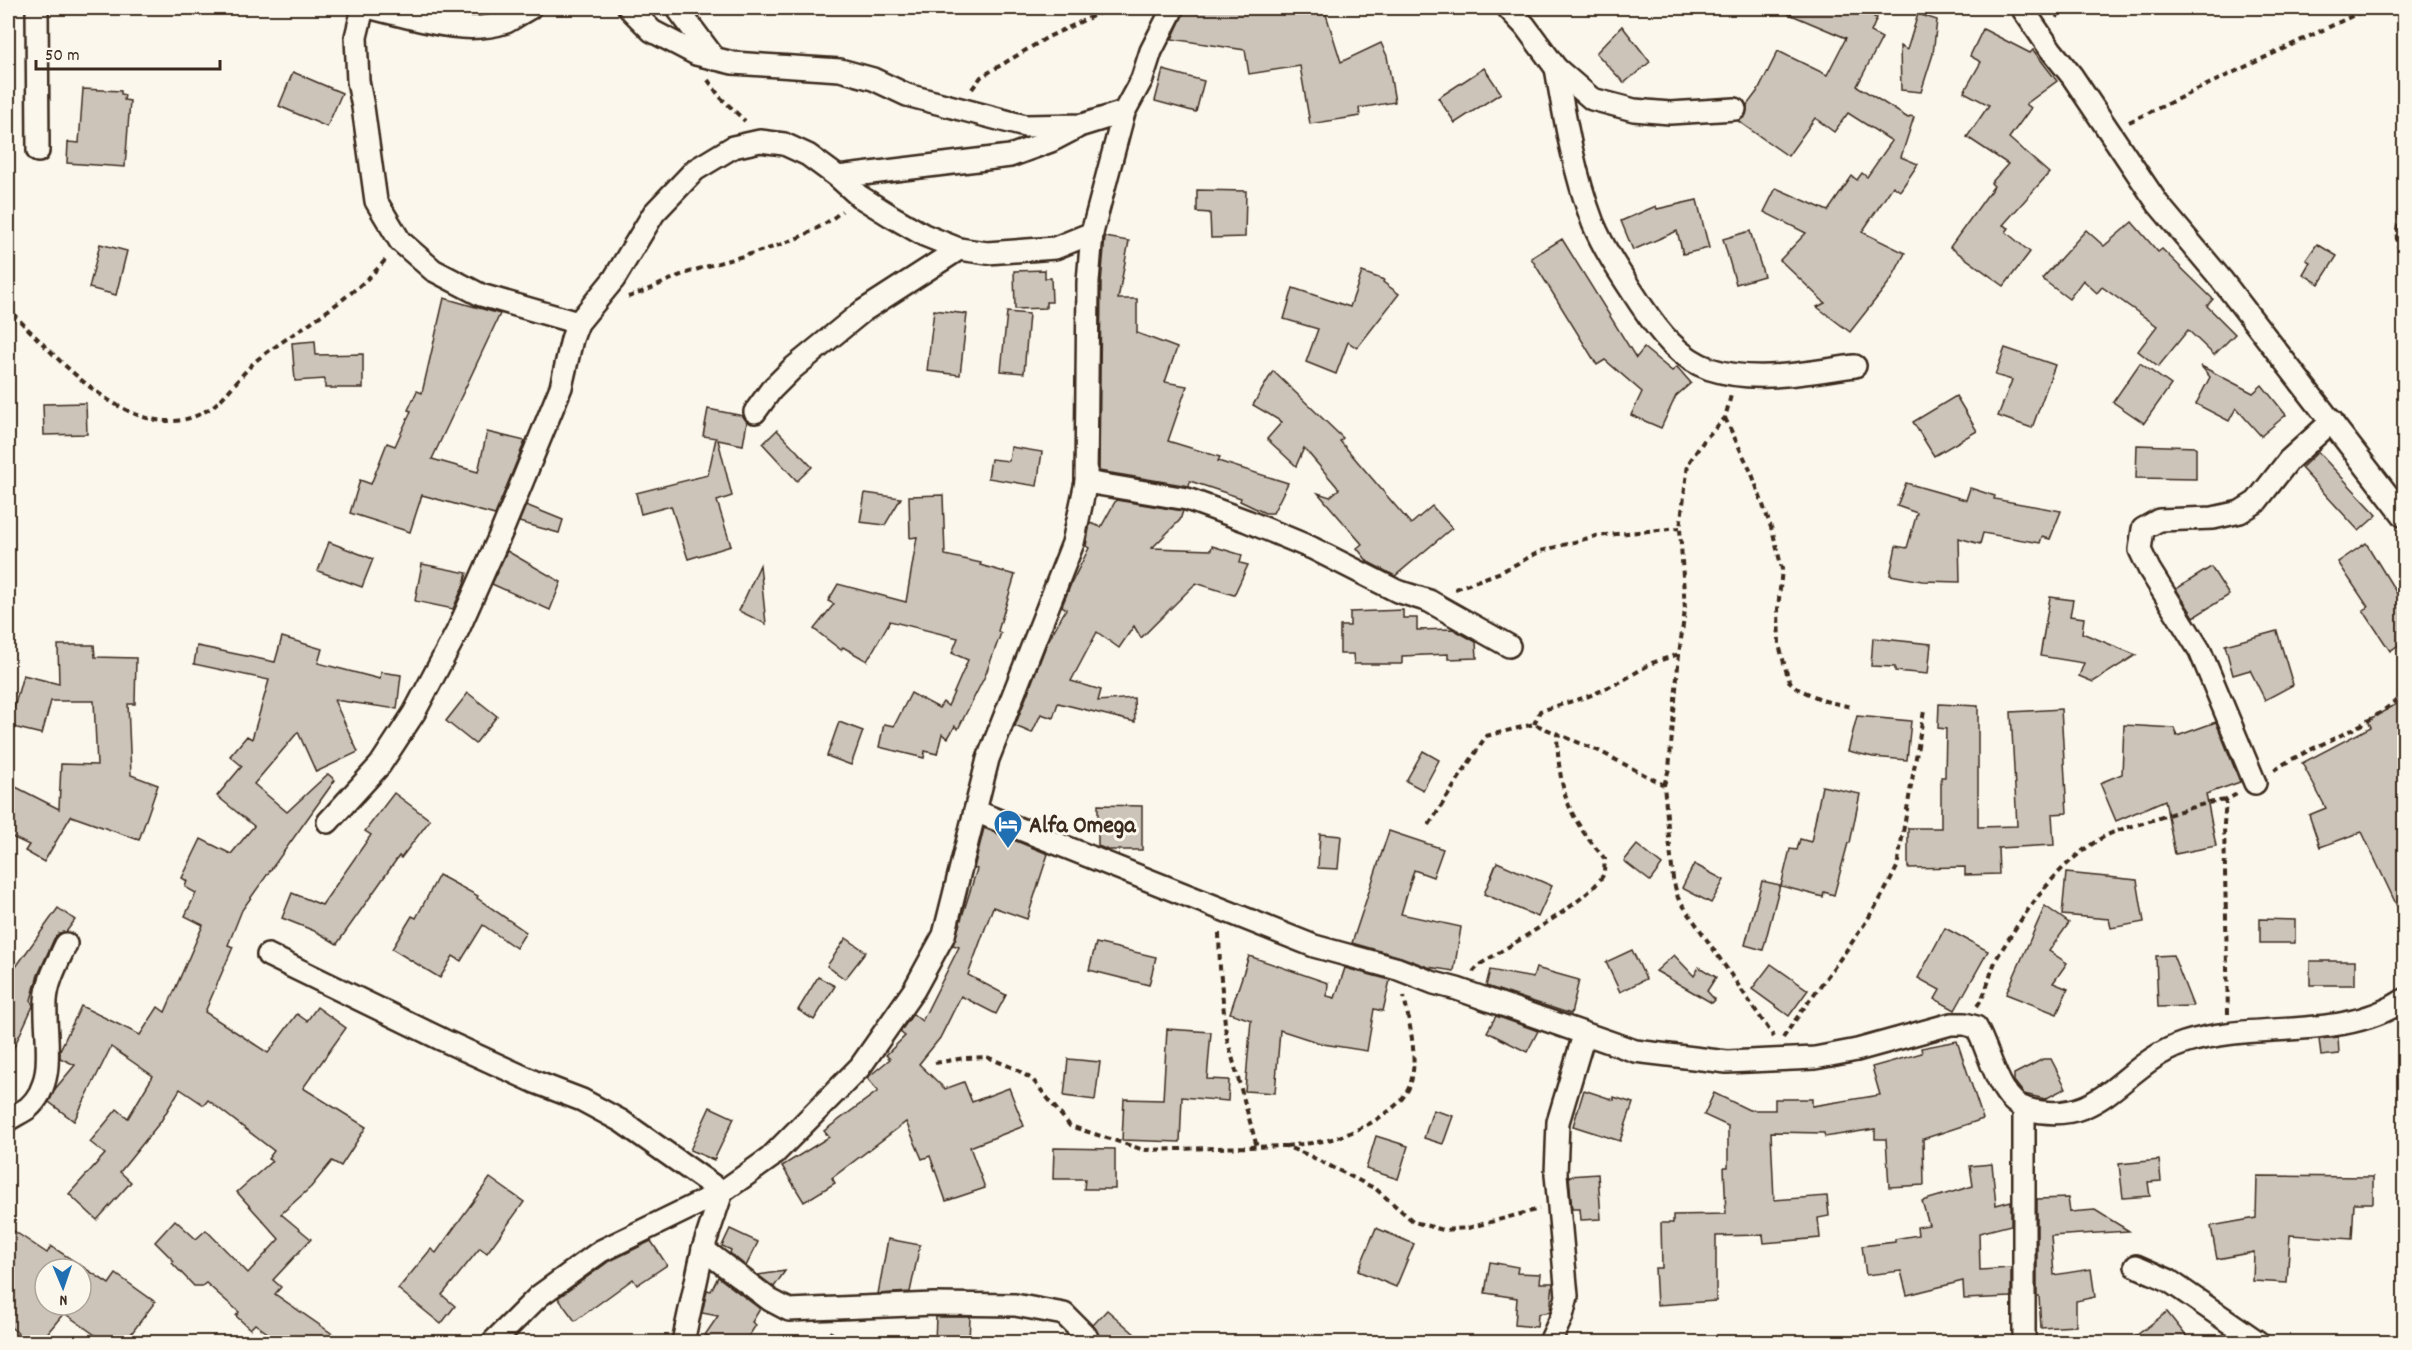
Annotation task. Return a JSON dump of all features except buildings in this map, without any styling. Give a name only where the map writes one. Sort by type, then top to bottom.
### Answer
[{"type":"street","points":[[37,8],[38,151]]},
{"type":"street","points":[[363,8],[356,38],[358,81],[376,201],[400,241],[433,270],[481,295],[584,316]]},
{"type":"street","points":[[370,8],[450,26],[480,27],[506,22],[530,8]]},
{"type":"street","points":[[628,8],[652,31],[705,56],[733,63],[840,70],[873,80],[907,95],[1025,126],[1082,125]]},
{"type":"street","points":[[677,8],[705,56]]},
{"type":"street","points":[[493,1342],[539,1296],[601,1251],[722,1192],[770,1158],[860,1067],[914,990],[944,935],[988,759],[1073,543],[1086,482],[1088,282],[1092,233],[1124,112],[1142,80],[1151,51],[1173,8]]},
{"type":"street","points":[[1508,8],[1525,26],[1556,68],[1592,99],[1634,110],[1670,113],[1735,110]]},
{"type":"street","points":[[2022,8],[2072,76],[2158,204],[2221,279],[2404,516]]},
{"type":"street","points":[[1556,68],[1567,132],[1594,224],[1619,271],[1652,321],[1681,354],[1710,368],[1737,374],[1777,375],[1855,366]]},
{"type":"street","points":[[838,177],[1010,156],[1052,141],[1082,125],[1124,112]]},
{"type":"street","points":[[328,822],[380,765],[414,713],[458,630],[502,531],[561,387],[572,339],[584,316],[614,279],[654,213],[695,170],[733,147],[760,141],[784,144],[808,155],[859,196],[924,235],[959,249],[987,253],[1055,248],[1092,233]]},
{"type":"street","points":[[755,412],[771,390],[792,369],[863,311],[959,249]]},
{"type":"street","points":[[2255,783],[2200,651],[2149,569],[2140,550],[2143,529],[2159,520],[2213,518],[2240,512],[2256,502],[2289,460],[2332,421]]},
{"type":"street","points":[[1086,482],[1186,499],[1312,548],[1397,591],[1429,601],[1509,645]]},
{"type":"street","points":[[975,811],[1108,862],[1314,946],[1398,969],[1635,1051],[1727,1062],[1815,1058],[1857,1050],[1951,1024],[1976,1027],[2010,1099],[2024,1108],[2047,1113],[2068,1113],[2094,1104],[2153,1058],[2183,1043],[2229,1034],[2358,1022],[2392,1008],[2404,1000]]},
{"type":"street","points":[[8,1120],[28,1107],[41,1091],[47,1072],[46,999],[50,981],[66,944]]},
{"type":"street","points":[[268,955],[443,1040],[535,1082],[582,1100],[621,1121],[722,1192]]},
{"type":"street","points":[[1550,1342],[1562,1316],[1567,1296],[1556,1174],[1558,1122],[1581,1045],[1587,1035]]},
{"type":"street","points":[[2024,1108],[2024,1342]]},
{"type":"street","points":[[683,1342],[703,1249],[722,1192]]},
{"type":"street","points":[[703,1249],[770,1300],[789,1310],[934,1304],[1015,1305],[1064,1314],[1089,1342]]},
{"type":"street","points":[[2136,1266],[2168,1280],[2258,1342]]},
{"type":"path","points":[[956,108],[981,77],[1048,37],[1110,8]]},
{"type":"path","points":[[2109,132],[2369,8]]},
{"type":"path","points":[[705,56],[702,72],[720,97],[740,116],[760,141]]},
{"type":"path","points":[[584,316],[683,274],[755,254],[811,232],[831,220],[859,196]]},
{"type":"path","points":[[2404,204],[2396,229],[2397,241],[2404,259]]},
{"type":"path","points":[[8,304],[15,316],[85,384],[120,407],[144,418],[179,421],[204,413],[221,400],[249,365],[370,278],[400,241]]},
{"type":"path","points":[[8,330],[15,316]]},
{"type":"path","points":[[1737,374],[1725,418],[1705,439],[1688,464],[1680,528],[1685,610],[1669,769],[1664,785],[1673,879],[1678,898],[1779,1043],[1862,928],[1886,890],[1897,867],[1924,711]]},
{"type":"path","points":[[1725,418],[1752,474],[1773,533],[1782,568],[1778,609],[1779,645],[1789,681],[1798,689],[1825,701],[1851,707]]},
{"type":"path","points":[[1429,601],[1456,588],[1501,572],[1541,551],[1596,536],[1680,528]]},
{"type":"path","points":[[1534,724],[1540,711],[1588,696],[1620,682],[1652,663],[1679,654]]},
{"type":"path","points":[[1951,1024],[1973,1011],[1985,996],[1996,959],[2025,912],[2074,858],[2102,838],[2128,828],[2200,803],[2226,800],[2315,746],[2349,730],[2404,693]]},
{"type":"path","points":[[1429,825],[1486,736],[1534,724],[1599,751],[1664,785]]},
{"type":"path","points":[[1457,989],[1479,965],[1564,909],[1596,885],[1604,874],[1605,859],[1578,824],[1564,789],[1558,769],[1557,734]]},
{"type":"path","points":[[2226,800],[2224,824],[2229,1034]]},
{"type":"path","points":[[1219,909],[1220,968],[1227,1035],[1257,1146]]},
{"type":"path","points":[[934,1063],[987,1057],[1033,1080],[1070,1126],[1144,1150],[1234,1149],[1285,1146],[1329,1140],[1352,1132],[1393,1109],[1411,1084],[1414,1059],[1410,1025],[1398,969]]},
{"type":"path","points":[[1285,1146],[1324,1162],[1376,1188],[1414,1222],[1443,1230],[1468,1228],[1560,1203]]},
{"type":"place","name":"Alfa Omega","points":[[1008,850]]}]
